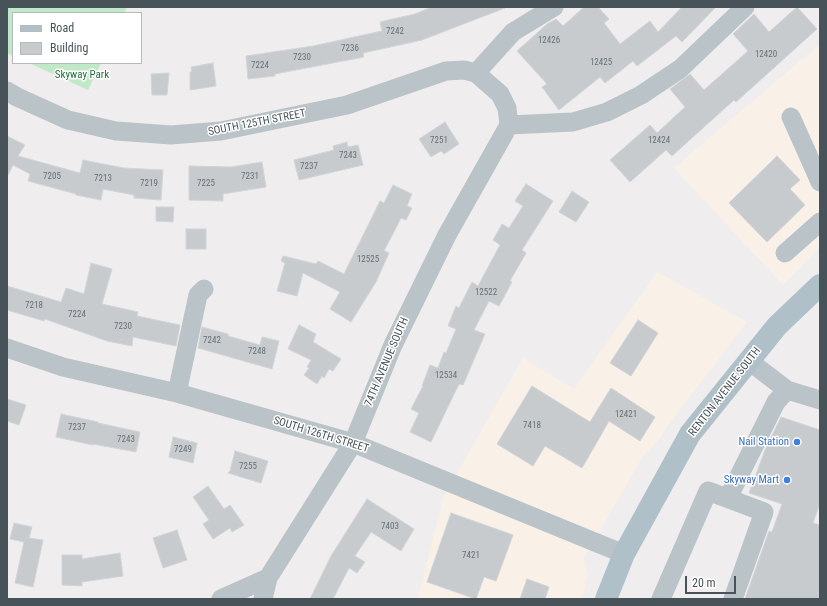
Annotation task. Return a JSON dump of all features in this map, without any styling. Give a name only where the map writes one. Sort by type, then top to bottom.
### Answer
[{"type":"main road","name":"RENTON AVENUE SOUTH","points":[[606,599],[624,554],[690,434],[777,326],[820,285]]},
{"type":"street","points":[[554,7],[513,32],[476,73],[500,94],[507,108],[509,125],[573,122],[607,112],[641,95],[680,69],[745,7]]},
{"type":"street","name":"SOUTH 125TH STREET","points":[[7,90],[17,97],[68,120],[116,131],[171,135],[221,131],[347,105],[446,71],[464,70],[476,73]]},
{"type":"street","points":[[791,117],[820,182]]},
{"type":"street","name":"74TH AVENUE SOUTH","points":[[268,578],[353,443],[392,345],[447,235],[509,125]]},
{"type":"street","points":[[785,253],[820,222]]},
{"type":"street","points":[[177,393],[198,295],[204,289]]},
{"type":"street","name":"SOUTH 126TH STREET","points":[[7,348],[63,367],[177,393],[353,443],[624,554]]},
{"type":"street","points":[[749,361],[787,390],[820,400]]},
{"type":"street","points":[[728,498],[776,402],[787,390]]},
{"type":"street","points":[[661,599],[708,491],[764,512],[733,599]]},
{"type":"street","points":[[221,599],[268,578]]},
{"type":"street","points":[[263,599],[268,578]]},
{"type":"shaded area","points":[[820,44],[820,247],[783,285],[674,168]]},
{"type":"shaded area","points":[[657,272],[747,322],[657,442],[643,456],[584,558],[588,575],[582,599],[418,599],[443,498],[523,358],[574,389]]},
{"type":"green space","points":[[7,7],[127,7],[124,12],[12,12],[12,56],[7,53]]},
{"type":"green space","name":"Skyway Park","points":[[31,64],[101,64],[88,90]]},
{"type":"building","points":[[432,7],[505,8],[422,40],[363,53],[364,57],[275,74],[275,76],[248,79],[246,56],[313,46],[382,31],[380,22],[415,14]]},
{"type":"building","points":[[584,7],[598,7],[609,19],[604,23],[620,44],[650,21],[658,32],[682,7],[716,7],[682,42],[676,36],[637,66],[633,61],[605,83],[600,77],[559,110],[542,87],[547,84],[517,51],[547,24],[556,19],[563,26]]},
{"type":"building","points":[[797,7],[817,29],[736,102],[734,100],[672,156],[666,150],[630,182],[610,160],[650,125],[657,133],[685,107],[670,89],[690,74],[704,90],[748,51],[733,34],[754,14],[769,32]]},
{"type":"building","points":[[213,63],[216,86],[190,90],[190,72],[192,72],[191,67]]},
{"type":"building","points":[[169,73],[167,95],[152,95],[151,74]]},
{"type":"building","points":[[445,122],[459,144],[444,154],[441,151],[431,157],[419,139]]},
{"type":"building","points":[[7,136],[25,145],[18,156],[80,173],[83,160],[124,168],[163,170],[161,200],[134,198],[134,195],[103,189],[101,200],[76,195],[28,181],[30,174],[13,165],[7,177]]},
{"type":"building","points":[[347,142],[348,147],[358,145],[363,165],[299,180],[294,160],[334,150],[333,146]]},
{"type":"building","points":[[777,156],[800,180],[790,189],[805,205],[767,242],[729,203]]},
{"type":"building","points":[[262,162],[266,187],[223,194],[223,201],[189,200],[189,166],[231,167]]},
{"type":"building","points":[[526,184],[553,201],[522,250],[526,253],[510,281],[512,282],[499,306],[489,301],[474,330],[485,334],[463,385],[459,384],[431,442],[410,432],[419,413],[411,409],[423,386],[430,365],[438,368],[444,352],[446,353],[456,329],[448,326],[456,306],[459,308],[472,282],[478,286],[500,245],[493,240],[502,224],[509,228],[523,206],[515,201]]},
{"type":"building","points":[[393,185],[412,194],[407,206],[412,208],[406,220],[401,218],[384,251],[389,253],[376,282],[351,322],[330,309],[340,292],[303,273],[297,296],[277,291],[285,263],[281,261],[283,256],[316,264],[318,261],[344,274],[380,201],[384,203]]},
{"type":"building","points":[[572,191],[589,202],[576,222],[559,212]]},
{"type":"building","points":[[156,207],[174,207],[173,222],[156,221]]},
{"type":"building","points":[[186,229],[206,229],[206,249],[186,249]]},
{"type":"building","points":[[91,263],[112,269],[102,304],[138,312],[137,316],[180,325],[176,346],[133,337],[132,346],[107,341],[45,319],[44,321],[7,310],[7,286],[61,302],[66,288],[84,294]]},
{"type":"building","points":[[638,320],[658,333],[631,376],[610,363]]},
{"type":"building","points":[[299,325],[316,334],[313,342],[341,359],[333,371],[329,369],[324,378],[322,376],[317,384],[304,375],[309,368],[307,367],[311,360],[288,349]]},
{"type":"building","points":[[202,327],[260,345],[262,337],[279,341],[272,369],[198,348]]},
{"type":"building","points":[[532,386],[590,422],[611,388],[655,417],[640,441],[609,421],[582,468],[545,446],[533,466],[497,444]]},
{"type":"building","points":[[7,399],[26,405],[19,425],[7,421]]},
{"type":"building","points":[[61,414],[140,432],[136,452],[56,437]]},
{"type":"building","points":[[781,417],[820,430],[820,503],[813,523],[820,525],[820,599],[745,599],[769,531],[772,532],[782,504],[749,493],[765,450]]},
{"type":"building","points":[[173,437],[197,443],[193,463],[169,457]]},
{"type":"building","points":[[235,451],[268,461],[261,483],[228,473],[230,471]]},
{"type":"building","points":[[208,486],[224,509],[230,505],[244,525],[232,532],[230,528],[213,539],[203,524],[209,520],[193,497]]},
{"type":"building","points":[[367,499],[414,529],[401,551],[371,532],[355,556],[365,562],[357,573],[349,568],[333,599],[310,599],[331,556]]},
{"type":"building","points":[[451,513],[513,535],[496,581],[484,577],[476,599],[427,582]]},
{"type":"building","points":[[14,523],[32,527],[29,538],[43,540],[33,587],[15,583],[24,542],[10,539]]},
{"type":"building","points":[[177,530],[187,560],[163,568],[153,538]]},
{"type":"building","points":[[120,553],[123,576],[82,582],[82,586],[62,585],[62,555],[82,555],[82,559]]},
{"type":"building","points":[[527,579],[549,587],[545,599],[520,599]]},
{"type":"place","name":"Nail Station","points":[[797,442]]},
{"type":"place","name":"Skyway Mart","points":[[787,480]]}]
